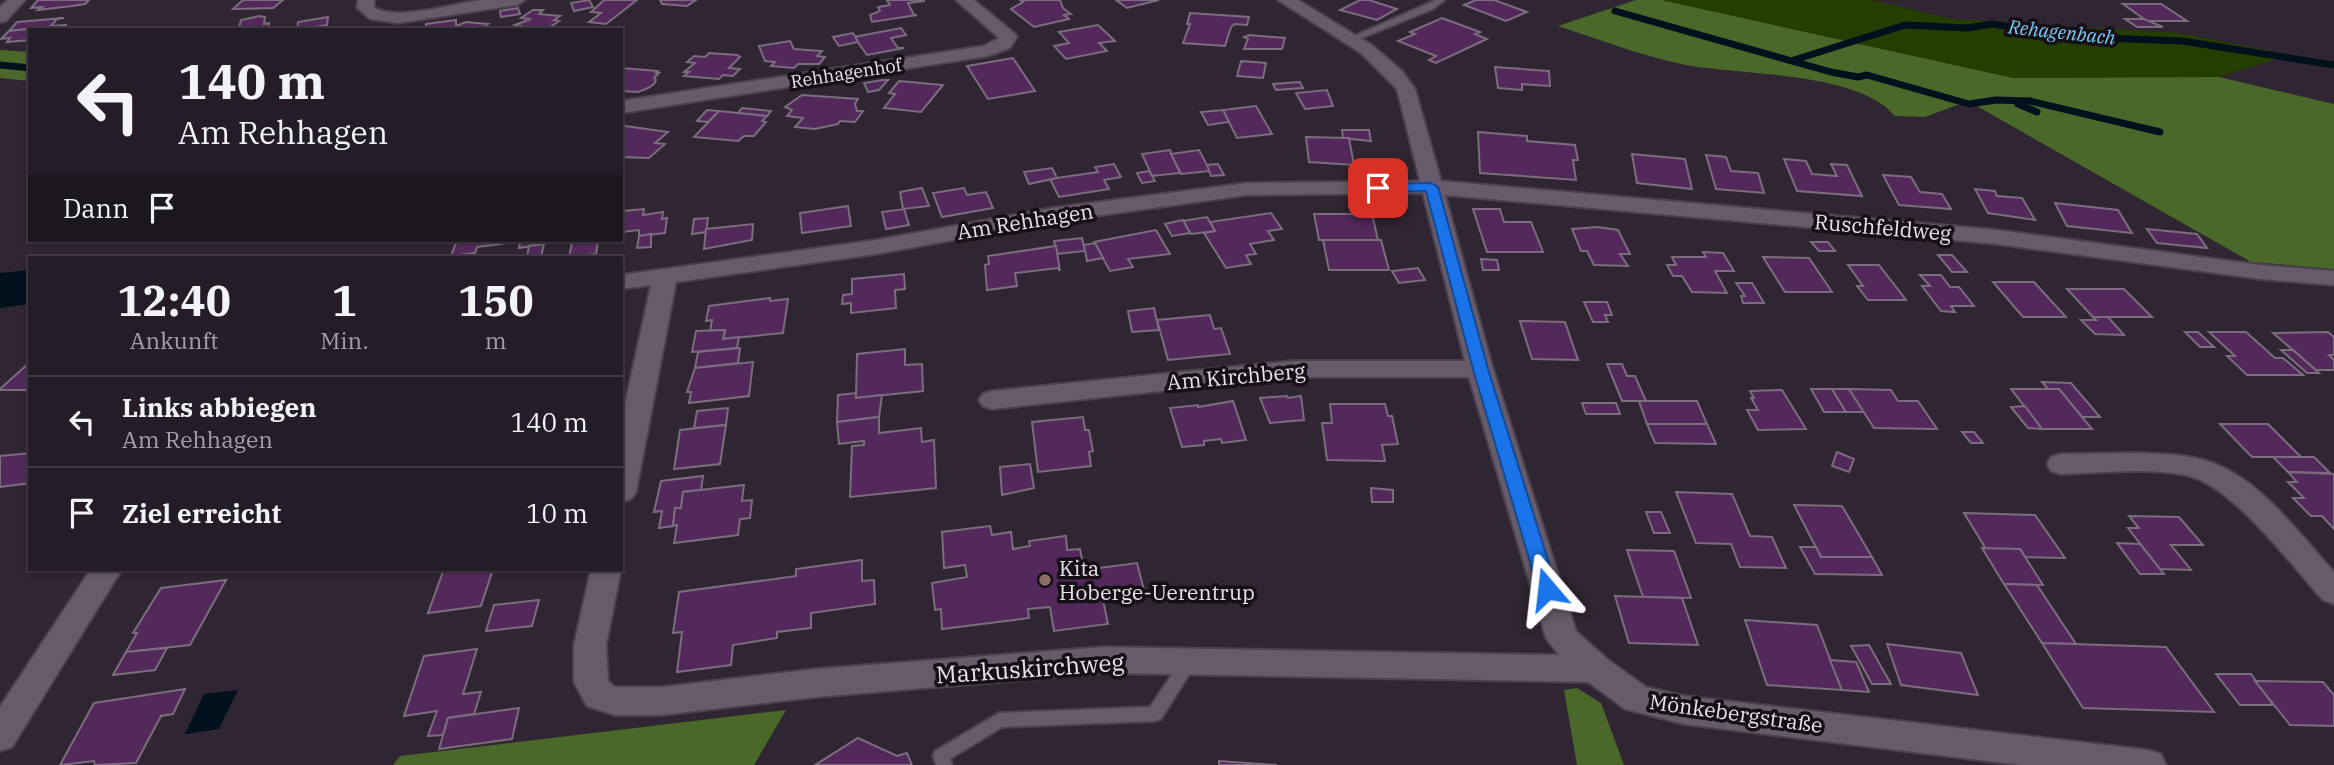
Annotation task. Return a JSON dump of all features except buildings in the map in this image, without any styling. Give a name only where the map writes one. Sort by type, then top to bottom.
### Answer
[{"type":"street","points":[[0,17],[17,0]]},
{"type":"street","points":[[366,0],[365,8],[369,12],[380,18],[398,18],[517,0]]},
{"type":"street","name":"Rehhagenhof","points":[[623,107],[988,51],[1004,44],[1008,37],[964,0]]},
{"type":"street","name":"Mönkebergstraße","points":[[1286,0],[1380,60],[1397,75],[1406,89],[1480,369],[1562,638],[1595,669],[1637,699],[1684,710],[2148,765]]},
{"type":"street","name":"Am Rehhagen","points":[[623,282],[876,247],[1052,215],[1247,189],[1431,187]]},
{"type":"street","name":"Ruschfeldweg","points":[[1431,187],[1997,237],[2248,270],[2334,278]]},
{"type":"street","points":[[623,482],[664,275]]},
{"type":"street","name":"Am Kirchberg","points":[[992,400],[1293,369],[1480,369]]},
{"type":"street","points":[[2061,464],[2186,466],[2214,474],[2241,492],[2334,592]]},
{"type":"street","points":[[0,736],[106,571]]},
{"type":"street","name":"Markuskirchweg","points":[[606,571],[590,645],[591,682],[599,696],[615,701],[662,701],[816,683],[1104,660],[1595,669]]},
{"type":"lane","points":[[1349,40],[1441,0]]},
{"type":"lane","points":[[944,765],[941,756],[999,720],[1155,714],[1190,662]]},
{"type":"green space","points":[[1636,0],[1661,0],[2013,78],[2219,77],[2334,104],[2334,269],[2251,262],[1968,101],[1925,117],[1895,116],[1877,101],[1825,82],[1681,64],[1558,26]]},
{"type":"green space","points":[[1661,0],[1872,0],[1952,19],[2178,33],[2290,55],[2219,77],[2013,78]]},
{"type":"green space","points":[[0,50],[28,52],[28,81],[0,78]]},
{"type":"green space","points":[[1577,688],[1601,703],[1624,765],[1577,765],[1564,690]]},
{"type":"green space","points":[[786,710],[754,765],[393,765],[400,756]]},
{"type":"water","points":[[28,270],[28,304],[0,308],[0,273]]},
{"type":"water","points":[[238,690],[219,729],[185,734],[204,694]]},
{"type":"waterway","name":"Rehagenbach","points":[[1615,11],[1831,72],[1858,77],[1867,75],[1969,104],[1996,100],[2030,101],[2160,132]]},
{"type":"waterway","name":"Rehagenbach","points":[[1794,60],[1905,25],[1968,28],[1992,24],[2076,37],[2182,41],[2334,65]]},
{"type":"waterway","points":[[0,65],[28,68]]},
{"type":"waterway","name":"Rehagenbach","points":[[2018,104],[2037,112]]},
{"type":"place","name":"Kita Hoberge-Uerentrup","points":[[1045,580]]},
{"type":"route","points":[[1378,188],[1431,187],[1480,369],[1547,589]]}]
